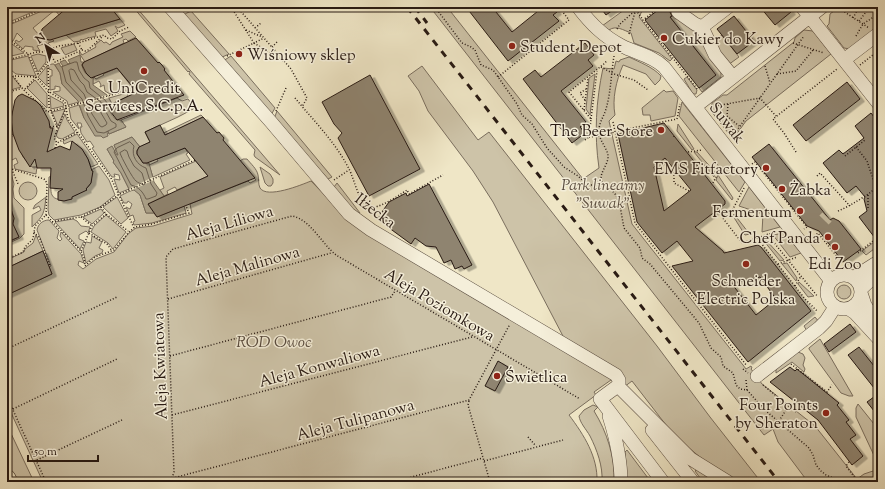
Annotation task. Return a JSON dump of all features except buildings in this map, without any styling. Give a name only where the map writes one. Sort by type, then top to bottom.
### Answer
[{"type":"main road","points":[[7,478],[9,482]]},
{"type":"street","name":"Iłżecka","points":[[170,7],[349,214],[371,230],[619,383]]},
{"type":"street","name":"Suwak","points":[[578,7],[602,34],[661,65],[831,281]]},
{"type":"street","points":[[702,27],[728,7]]},
{"type":"street","points":[[695,107],[733,77],[806,12],[822,7]]},
{"type":"street","points":[[678,12],[702,27],[715,55],[733,77]]},
{"type":"street","points":[[806,12],[843,63],[878,103]]},
{"type":"street","points":[[843,63],[876,32]]},
{"type":"street","points":[[853,278],[878,262]]},
{"type":"street","points":[[878,273],[861,291],[860,297],[856,304],[849,309],[835,307],[831,304],[827,294],[827,289],[831,281],[842,275],[853,278],[857,281],[861,291],[865,305],[878,325]]},
{"type":"street","points":[[759,380],[826,321],[835,307]]},
{"type":"street","points":[[849,309],[858,316],[878,338]]},
{"type":"street","points":[[603,402],[619,383]]},
{"type":"street","points":[[619,383],[692,482]]},
{"type":"street","points":[[619,383],[692,459],[728,482]]},
{"type":"street","points":[[603,402],[618,446],[621,482]]},
{"type":"street","points":[[603,402],[663,482]]},
{"type":"path","points":[[7,25],[47,7]]},
{"type":"path","points":[[231,7],[254,44],[285,62]]},
{"type":"path","points":[[237,7],[291,69],[307,98],[302,106]]},
{"type":"path","points":[[240,10],[243,7]]},
{"type":"path","points":[[435,7],[462,43],[475,50],[482,65],[492,70],[498,77],[517,104],[522,115],[532,124],[547,148],[564,167],[588,185],[594,185],[601,181]]},
{"type":"path","points":[[498,77],[569,20],[559,7]]},
{"type":"path","points":[[617,29],[620,24],[639,7]]},
{"type":"path","points":[[644,20],[660,7]]},
{"type":"path","points":[[837,7],[876,32]]},
{"type":"path","points":[[853,18],[859,7]]},
{"type":"path","points":[[859,21],[866,12],[873,7]]},
{"type":"path","points":[[636,10],[702,94]]},
{"type":"path","points":[[629,34],[636,10]]},
{"type":"path","points":[[864,24],[878,14]]},
{"type":"path","points":[[255,28],[261,23]]},
{"type":"path","points":[[104,35],[107,38],[112,39],[120,31],[129,27]]},
{"type":"path","points":[[246,30],[264,38]]},
{"type":"path","points":[[731,139],[805,34]]},
{"type":"path","points":[[7,60],[28,54],[48,51],[59,46],[78,43],[104,35]]},
{"type":"path","points":[[48,51],[55,62],[82,50],[88,50],[104,35]]},
{"type":"path","points":[[7,38],[28,54],[37,76],[48,91],[65,102],[68,119],[111,178],[134,228]]},
{"type":"path","points":[[218,61],[264,38]]},
{"type":"path","points":[[7,49],[12,42]]},
{"type":"path","points":[[272,47],[277,42]]},
{"type":"path","points":[[792,42],[826,54]]},
{"type":"path","points":[[78,43],[82,50]]},
{"type":"path","points":[[777,74],[796,71],[813,50]]},
{"type":"path","points":[[860,65],[878,51]]},
{"type":"path","points":[[601,181],[602,172],[607,162],[608,154],[599,136],[600,122],[606,110],[614,56]]},
{"type":"path","points":[[7,92],[24,89],[37,76],[52,57]]},
{"type":"path","points":[[591,119],[569,92],[601,67],[607,60]]},
{"type":"path","points":[[48,62],[49,107],[58,129]]},
{"type":"path","points":[[796,152],[773,119],[843,63]]},
{"type":"path","points":[[764,64],[770,84]]},
{"type":"path","points":[[601,67],[611,73],[630,79],[648,90]]},
{"type":"path","points":[[7,69],[47,112],[134,89]]},
{"type":"path","points":[[589,137],[597,70]]},
{"type":"path","points":[[15,76],[37,76]]},
{"type":"path","points":[[584,110],[588,77]]},
{"type":"path","points":[[271,122],[286,88]]},
{"type":"path","points":[[586,88],[580,93],[586,100]]},
{"type":"path","points":[[7,110],[12,91]]},
{"type":"path","points":[[295,98],[334,144],[349,170],[362,201],[366,206],[372,208],[378,206],[407,190],[409,194],[443,175]]},
{"type":"path","points":[[760,98],[776,117]]},
{"type":"path","points":[[709,107],[760,98]]},
{"type":"path","points":[[627,129],[677,119],[681,99]]},
{"type":"path","points":[[728,104],[727,116],[740,127]]},
{"type":"path","points":[[57,143],[54,138],[66,108]]},
{"type":"path","points":[[613,122],[635,223],[747,366]]},
{"type":"path","points":[[641,122],[642,126]]},
{"type":"path","points":[[50,127],[57,126]]},
{"type":"path","points":[[585,140],[589,137],[619,131]]},
{"type":"path","points":[[54,148],[57,143],[78,132]]},
{"type":"path","points":[[7,138],[14,133]]},
{"type":"path","points":[[845,156],[865,140]]},
{"type":"path","points":[[838,212],[877,188],[867,161],[856,148]]},
{"type":"path","points":[[688,152],[702,150]]},
{"type":"path","points":[[7,158],[18,184]]},
{"type":"path","points":[[52,222],[81,217],[101,207],[118,195],[195,160]]},
{"type":"path","points":[[751,165],[755,162],[807,227],[803,230]]},
{"type":"path","points":[[12,169],[44,178],[47,183],[46,215],[81,251],[85,266],[95,258],[112,251],[128,232],[134,228],[189,213],[186,206]]},
{"type":"path","points":[[674,169],[674,183],[689,191]]},
{"type":"path","points":[[334,180],[349,170]]},
{"type":"path","points":[[713,183],[718,171]]},
{"type":"path","points":[[817,176],[820,173],[850,206]]},
{"type":"path","points":[[601,181],[610,187],[616,195],[620,206],[624,228],[640,248],[642,258],[650,264],[697,321],[710,346],[720,357],[723,366],[733,373],[736,385],[740,389],[747,390],[779,422],[811,450],[816,465],[821,471],[826,475],[843,482]]},
{"type":"path","points":[[747,183],[733,209],[722,217],[742,243],[784,229]]},
{"type":"path","points":[[868,194],[868,210]]},
{"type":"path","points":[[101,207],[106,214],[128,232]]},
{"type":"path","points":[[720,208],[728,213]]},
{"type":"path","points":[[81,251],[92,226],[106,214]]},
{"type":"path","points":[[7,259],[23,252],[25,247],[33,239],[35,226],[46,215]]},
{"type":"path","name":"Aleja Liliowa","points":[[168,254],[173,249],[292,216],[298,217]]},
{"type":"path","points":[[81,217],[92,226]]},
{"type":"path","name":"Aleja Poziomkowa","points":[[298,217],[332,252],[395,291],[580,399]]},
{"type":"path","points":[[34,232],[40,239],[50,266]]},
{"type":"path","points":[[89,233],[107,244],[112,251]]},
{"type":"path","points":[[810,240],[818,233],[843,264]]},
{"type":"path","points":[[767,234],[818,297]]},
{"type":"path","points":[[858,253],[878,237]]},
{"type":"path","points":[[757,238],[817,311]]},
{"type":"path","name":"Aleja Malinowa","points":[[168,299],[332,252]]},
{"type":"path","name":"Aleja Kwiatowa","points":[[168,254],[166,257],[174,472],[172,478]]},
{"type":"path","points":[[777,264],[802,255]]},
{"type":"path","points":[[795,286],[801,276]]},
{"type":"path","points":[[170,356],[391,297],[395,291]]},
{"type":"path","points":[[874,300],[878,291]]},
{"type":"path","points":[[7,349],[117,297]]},
{"type":"path","points":[[490,482],[468,405],[469,400],[514,317]]},
{"type":"path","name":"Aleja Konwaliowa","points":[[172,416],[472,336]]},
{"type":"path","points":[[12,408],[117,359]]},
{"type":"path","points":[[786,368],[792,363],[827,392],[832,385]]},
{"type":"path","points":[[759,380],[796,412]]},
{"type":"path","points":[[7,397],[46,482]]},
{"type":"path","name":"Aleja Tulipanowa","points":[[158,482],[469,400]]},
{"type":"path","points":[[779,422],[786,410],[782,401]]},
{"type":"path","points":[[37,460],[122,420]]},
{"type":"path","points":[[528,438],[537,447]]},
{"type":"path","points":[[393,482],[563,440]]},
{"type":"path","points":[[849,462],[846,466],[858,482]]},
{"type":"green space","points":[[7,7],[34,7],[36,10],[39,7],[44,7],[7,23]]},
{"type":"green space","points":[[51,7],[62,7],[65,10],[59,15],[55,10],[33,28],[41,37],[52,39],[54,41],[48,43],[51,47],[49,48],[47,43],[37,46],[40,51],[33,50],[33,47],[25,46],[23,49],[15,42],[16,40],[19,42],[23,39],[17,33],[13,41],[7,37],[7,26]]},
{"type":"green space","points":[[133,7],[136,7],[280,175],[255,157],[255,150]]},
{"type":"green space","name":"Park linearny \"Suwak\"","points":[[430,7],[447,7],[583,179],[599,168],[597,155],[596,118],[603,68],[614,69],[616,61],[619,62],[620,60],[629,57],[650,67],[661,76],[660,80],[655,85],[646,74],[623,65],[615,90],[615,115],[609,121],[632,224],[746,369],[751,366],[751,369],[762,384],[815,426],[857,479],[864,474],[873,471],[878,482],[808,482],[778,442],[773,429],[764,435]]},
{"type":"green space","points":[[625,7],[644,7],[639,17],[672,59],[670,61],[659,53],[634,43],[631,33],[617,28],[609,30],[602,26],[624,10]]},
{"type":"green space","points":[[839,7],[878,7],[878,27],[850,49],[844,48],[827,26],[829,24],[830,14]]},
{"type":"green space","points":[[191,11],[229,54],[220,58],[183,15]]},
{"type":"green space","points":[[676,13],[701,35],[690,43],[670,18]]},
{"type":"green space","points":[[120,19],[125,25],[118,28],[115,26],[118,31],[111,36],[106,29],[95,32],[96,36],[74,42],[66,35]]},
{"type":"green space","points":[[804,30],[813,31],[831,54],[746,121],[733,139],[711,111],[712,103],[723,95],[727,95],[794,42],[795,38]]},
{"type":"green space","points":[[130,31],[136,37],[128,41],[126,39],[123,40],[124,43],[85,62],[79,53],[80,52],[82,55],[96,47],[95,45],[101,40],[110,45],[112,42],[123,37],[121,34]]},
{"type":"green space","points":[[722,35],[739,57],[728,65],[713,42]]},
{"type":"green space","points":[[703,38],[721,72],[721,77],[702,92],[699,88],[715,75],[693,46]]},
{"type":"green space","points":[[12,44],[24,53],[7,57],[7,51]]},
{"type":"green space","points":[[74,44],[77,50],[65,55],[61,48]]},
{"type":"green space","points":[[38,54],[46,56],[46,62],[38,72],[31,56]]},
{"type":"green space","points":[[28,56],[36,76],[16,74],[7,67],[7,61]]},
{"type":"green space","points":[[231,56],[275,108],[271,115],[223,61]]},
{"type":"green space","points":[[54,64],[60,73],[62,84],[79,102],[68,105],[67,101],[53,92],[60,91],[60,87],[55,86],[55,89],[50,90],[50,76],[52,76],[52,70],[49,69],[49,65]]},
{"type":"green space","points":[[47,66],[47,86],[38,77]]},
{"type":"green space","name":"ROD Owoc","points":[[422,66],[478,140],[489,132],[657,346],[761,482],[739,482],[705,461],[690,449],[666,425],[632,381],[624,387],[611,380],[594,392],[596,395],[569,415],[585,438],[593,455],[597,473],[597,482],[43,482],[7,404],[7,295],[52,274],[49,267],[51,266],[37,230],[38,226],[49,220],[59,231],[57,238],[60,241],[62,239],[60,236],[61,232],[81,254],[84,263],[79,261],[78,265],[83,269],[96,259],[114,252],[128,234],[136,228],[153,226],[192,214],[190,204],[248,181],[250,183],[256,180],[240,161],[243,159],[247,159],[255,169],[258,175],[259,186],[264,191],[277,192],[311,181],[349,220],[564,338],[493,202],[473,171],[428,111],[419,91],[408,76]]},
{"type":"green space","points":[[117,68],[132,87],[126,91],[110,94],[105,91],[104,85],[100,87],[101,85],[99,81],[93,84],[94,77],[96,79]]},
{"type":"green space","points":[[7,72],[13,77],[21,87],[7,91]]},
{"type":"green space","points":[[595,74],[590,115],[586,109],[589,78]]},
{"type":"green space","points":[[687,77],[697,90],[696,94],[693,94],[684,79]]},
{"type":"green space","points":[[35,80],[47,94],[47,108],[27,88]]},
{"type":"green space","points":[[664,90],[666,92],[673,91],[678,98],[675,116],[651,121],[650,115],[643,115],[642,108]]},
{"type":"green space","points":[[127,93],[128,96],[112,104],[109,98]]},
{"type":"green space","points":[[50,96],[63,103],[64,106],[51,109]]},
{"type":"green space","points":[[177,98],[182,101],[188,99],[195,108],[145,132],[149,140],[201,115],[203,117],[140,147],[132,137],[114,145],[119,155],[107,149],[129,189],[119,193],[114,179],[120,180],[119,175],[114,174],[115,177],[112,177],[109,173],[92,148],[94,147],[90,141],[87,142],[81,133],[81,123],[77,123],[79,129],[71,119],[69,108],[79,105],[84,118],[107,132],[108,131],[109,134],[126,127],[121,120]]},
{"type":"green space","points":[[682,102],[745,182],[739,192],[679,116]]},
{"type":"green space","points":[[65,109],[58,126],[52,112]]},
{"type":"green space","points":[[277,111],[332,177],[328,179],[274,119]]},
{"type":"green space","points":[[7,113],[13,113],[14,132],[7,136]]},
{"type":"green space","points":[[65,114],[75,132],[62,139],[58,138],[56,135]]},
{"type":"green space","points":[[678,124],[694,149],[692,150],[677,131]]},
{"type":"green space","points":[[77,134],[98,164],[91,167],[84,153],[71,141],[64,144],[63,141]]},
{"type":"green space","points":[[14,135],[23,157],[32,167],[37,167],[36,174],[15,169],[14,165],[18,163],[16,158],[12,160],[7,151],[7,140]]},
{"type":"green space","points":[[185,148],[188,153],[186,154],[190,160],[153,177],[149,165],[158,161],[157,159]]},
{"type":"green space","points":[[694,152],[697,152],[715,172],[714,177]]},
{"type":"green space","points":[[196,161],[208,176],[177,190],[175,187],[167,191],[168,194],[164,196],[160,190],[164,188],[160,177]]},
{"type":"green space","points":[[99,166],[109,180],[115,195],[100,207],[81,215],[54,220],[49,215],[48,210],[49,177],[52,176],[51,194],[55,198],[64,199],[76,195],[86,189],[91,181],[91,170]]},
{"type":"green space","points":[[260,167],[270,174],[273,179],[271,186],[268,186],[265,183]]},
{"type":"green space","points":[[7,171],[9,174],[11,173],[14,184],[14,198],[24,208],[24,234],[20,238],[7,244],[19,237],[15,229],[7,233],[14,219],[12,211],[7,208]]},
{"type":"green space","points":[[718,175],[733,198],[732,200],[716,180]]},
{"type":"green space","points":[[28,182],[34,185],[37,191],[34,197],[28,200],[22,197],[19,191],[22,185]]},
{"type":"green space","points":[[337,183],[360,213],[357,215],[334,187]]},
{"type":"green space","points":[[749,187],[780,227],[762,232],[763,214],[739,206]]},
{"type":"green space","points":[[134,189],[140,195],[146,213],[154,213],[157,217],[184,206],[186,213],[152,223],[134,225],[133,222],[135,221],[133,215],[130,216],[126,207],[130,209],[132,204],[128,201],[127,203],[124,203],[120,196]]},
{"type":"green space","points":[[46,197],[43,214],[32,227],[32,215],[41,210],[39,206],[33,209],[35,205]]},
{"type":"green space","points":[[117,197],[128,218],[121,224],[103,207]]},
{"type":"green space","points":[[101,209],[104,213],[92,224],[83,217]]},
{"type":"green space","points":[[734,214],[750,234],[745,235],[733,216]]},
{"type":"green space","points":[[106,215],[126,232],[113,249],[108,243],[91,232],[94,226]]},
{"type":"green space","points":[[73,219],[81,226],[90,227],[88,233],[86,231],[79,235],[79,239],[84,241],[80,249],[55,222]]},
{"type":"green space","points":[[784,233],[801,253],[790,257],[773,235]]},
{"type":"green space","points":[[36,235],[43,251],[9,267],[7,260],[24,252],[25,249],[33,243]]},
{"type":"green space","points":[[92,236],[102,242],[99,248],[103,250],[102,253],[86,263],[83,250],[86,242],[91,243]]},
{"type":"green space","points":[[878,239],[878,246],[866,255],[862,251]]},
{"type":"green space","points":[[766,240],[784,260],[780,261],[764,241]]},
{"type":"green space","points":[[787,263],[797,278],[796,281],[782,264]]},
{"type":"green space","points":[[799,282],[814,296],[808,297],[798,284]]},
{"type":"green space","points":[[841,285],[847,285],[851,289],[851,295],[847,299],[841,299],[837,295],[837,289]]},
{"type":"green space","points":[[815,317],[819,322],[807,331],[804,326]]},
{"type":"green space","points":[[820,339],[853,396],[841,393],[809,349]]},
{"type":"green space","points":[[798,352],[803,354],[805,358],[803,365],[805,369],[804,372],[792,362],[776,373],[776,367]]},
{"type":"green space","points":[[858,404],[878,429],[878,464],[856,417],[856,408]]},
{"type":"green space","points":[[593,405],[598,407],[594,411],[603,427],[612,454],[614,482],[602,482],[602,470],[597,452],[579,416],[584,410]]},
{"type":"green space","points":[[7,425],[34,482],[15,482],[7,466]]},
{"type":"green space","points":[[627,450],[651,482],[627,482],[625,452]]},
{"type":"green space","points":[[697,469],[718,482],[703,482],[695,471]]},
{"type":"water","points":[[80,55],[81,62],[84,62],[82,66],[84,71],[87,75],[93,78],[93,85],[107,95],[112,104],[110,108],[111,114],[117,120],[121,120],[126,127],[109,134],[108,131],[108,136],[103,138],[101,136],[95,136],[84,118],[78,101],[62,84],[60,73],[55,65],[59,63],[61,67],[63,66],[60,62],[65,60],[68,64],[70,63],[68,60]]},
{"type":"water","points":[[132,137],[140,147],[137,150],[137,154],[143,163],[149,163],[154,182],[164,196],[148,204],[154,213],[146,213],[140,195],[134,190],[130,191],[107,149],[112,146],[118,155],[114,145]]},
{"type":"pier","points":[[107,95],[109,98],[79,105],[79,102]]},
{"type":"pier","points":[[153,177],[154,180],[130,191],[129,189]]},
{"type":"tunnel","points":[[824,220],[827,217]]},
{"type":"railway","points":[[407,7],[779,482]]},
{"type":"railway","points":[[415,7],[427,23]]},
{"type":"place","name":"Cukier do Kawy","points":[[664,38]]},
{"type":"place","name":"Student Depot","points":[[512,46]]},
{"type":"place","name":"Wiśniowy sklep","points":[[239,54]]},
{"type":"place","name":"UniCredit Services S.C.p.A.","points":[[144,71]]},
{"type":"place","name":"The Beer Store","points":[[661,130]]},
{"type":"place","name":"EMS Fitfactory","points":[[766,168]]},
{"type":"place","name":"Żabka","points":[[782,189]]},
{"type":"place","name":"Fermentum","points":[[800,211]]},
{"type":"place","name":"Chef Panda","points":[[828,237]]},
{"type":"place","name":"Edi Zoo","points":[[835,247]]},
{"type":"place","name":"Schneider Electric Polska","points":[[746,264]]},
{"type":"place","name":"Świetlica","points":[[497,376]]},
{"type":"place","name":"Four Points by Sheraton","points":[[826,413]]}]
